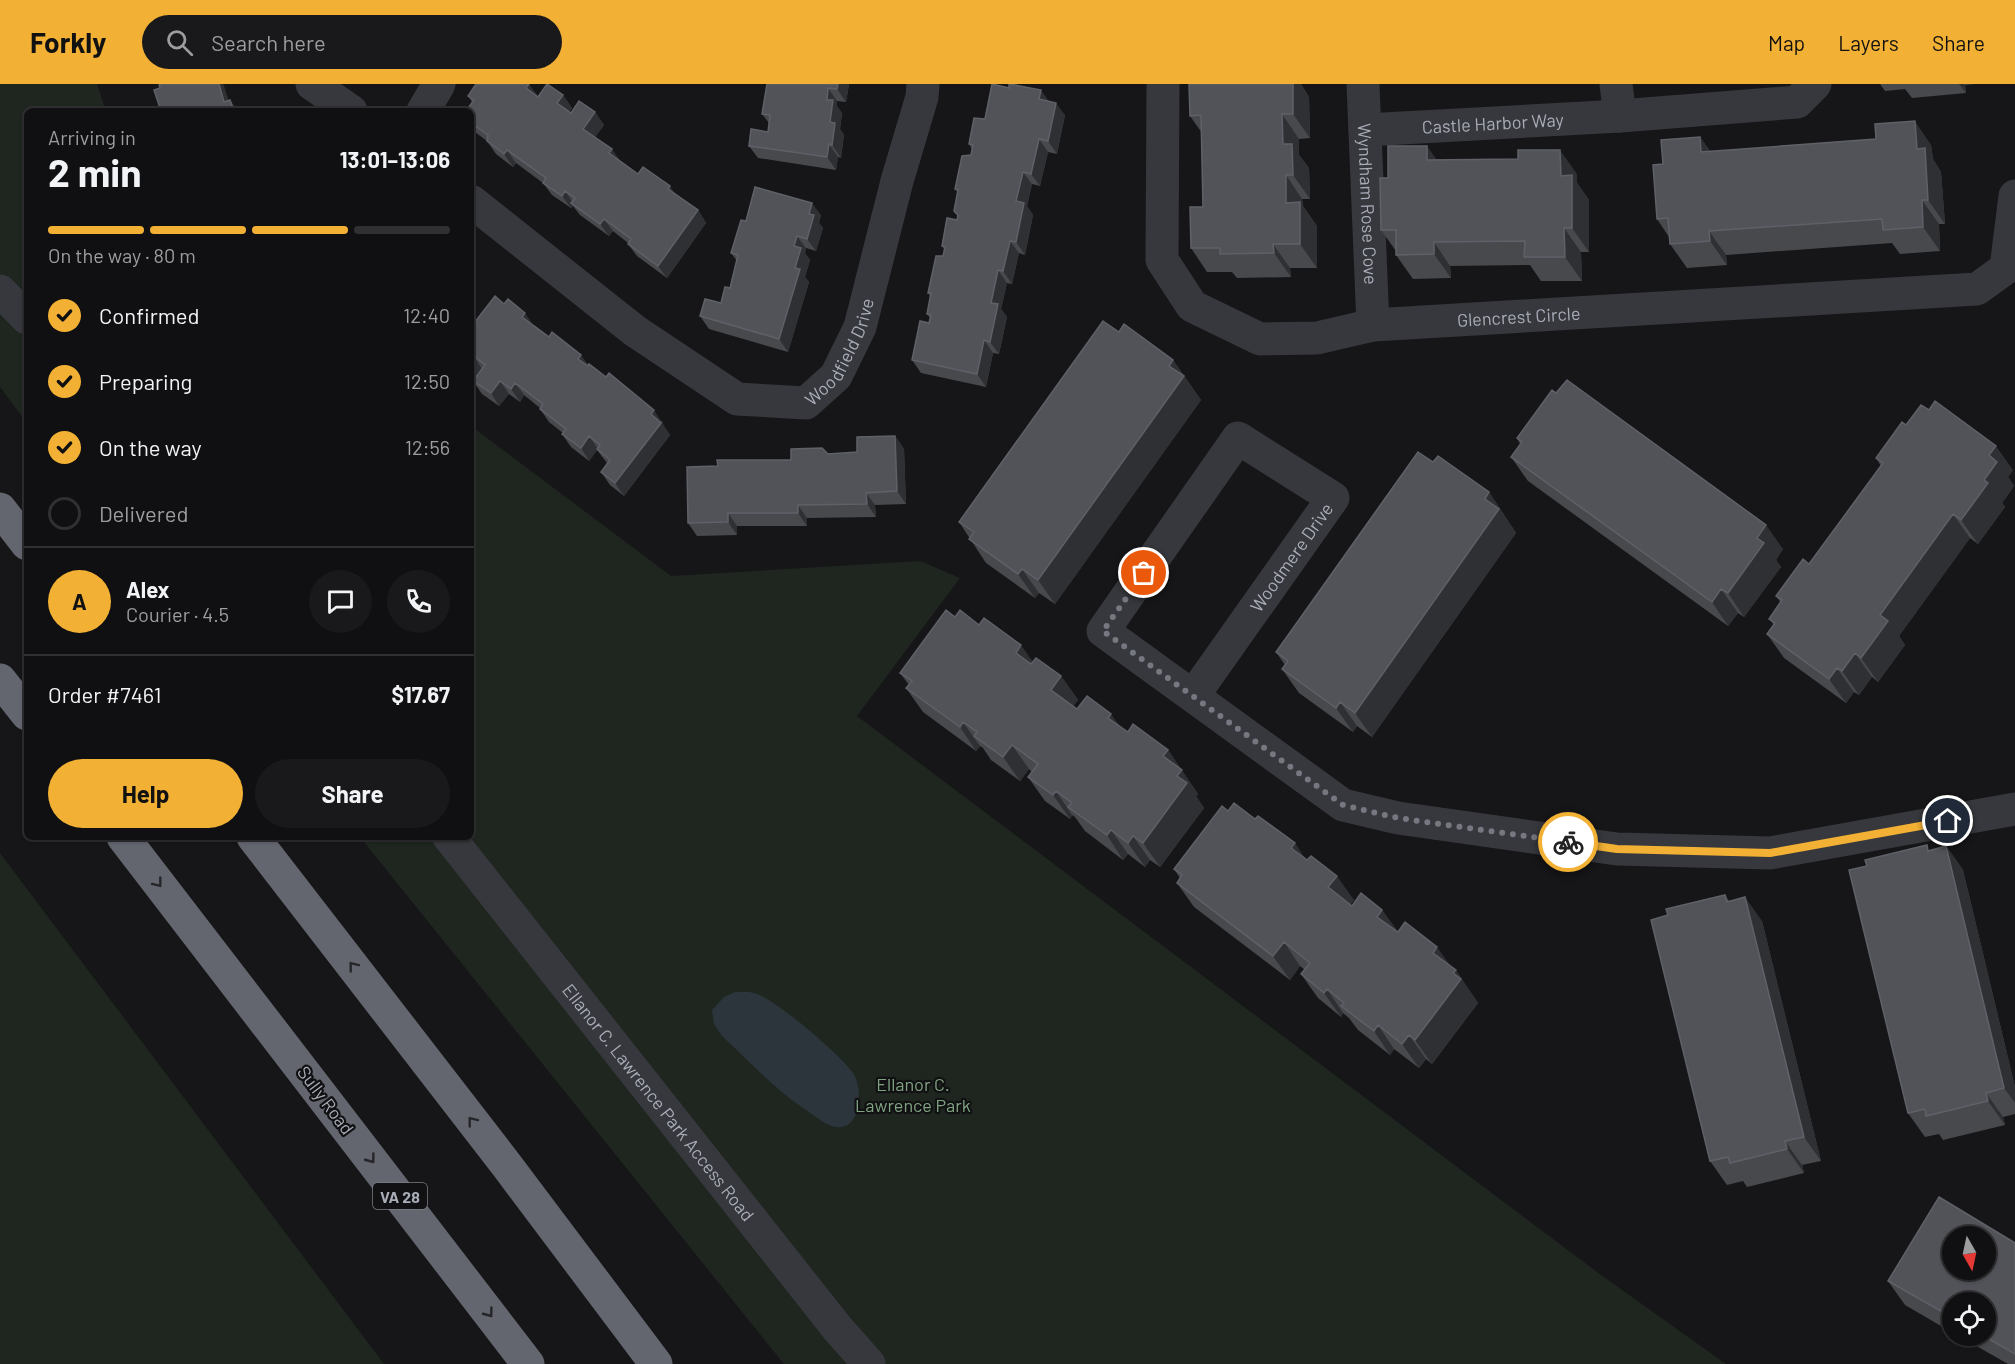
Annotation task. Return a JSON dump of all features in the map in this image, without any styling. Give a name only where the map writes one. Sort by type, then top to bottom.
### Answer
[{"type":"highway","points":[[0,509],[24,540]]},
{"type":"highway","points":[[0,680],[24,710]]},
{"type":"highway","name":"Sully Road","points":[[125,840],[528,1364]]},
{"type":"highway","points":[[255,840],[508,1167],[656,1364]]},
{"type":"highway","points":[[508,1167],[675,1364]]},
{"type":"street","points":[[312,84],[347,108]]},
{"type":"street","points":[[425,108],[439,84]]},
{"type":"street","name":"Woodfield Drive","points":[[474,203],[635,331],[737,399],[806,403],[836,376],[860,327],[897,181],[922,97],[923,84]]},
{"type":"street","name":"Glencrest Circle","points":[[1162,84],[1162,260],[1192,306],[1260,339],[1317,338],[1373,325],[1977,289],[2006,268],[2015,195]]},
{"type":"street","name":"Wyndham Rose Cove","points":[[1363,84],[1373,325]]},
{"type":"street","name":"Castle Harbor Way","points":[[1365,130],[1618,100],[1797,102],[1815,84]]},
{"type":"street","points":[[0,291],[24,315]]},
{"type":"street","name":"Woodmere Drive","points":[[1193,696],[1332,498],[1238,438],[1103,631],[1343,805],[1398,818],[1617,849],[1770,853],[2015,809]]},
{"type":"street","name":"Ellanor C. Lawrence Park Access Road","points":[[451,840],[824,1311],[869,1364]]},
{"type":"green space","points":[[0,84],[97,84],[105,108],[24,108],[24,419],[0,387]]},
{"type":"green space","name":"Ellanor C. Lawrence Park","points":[[474,428],[671,576],[920,561],[960,578],[857,716],[1597,1272],[1726,1364],[784,1364],[362,840],[474,840]]},
{"type":"green space","points":[[0,853],[384,1364],[0,1364]]},
{"type":"shaded area","points":[[735,992],[754,993],[776,1005],[806,1028],[846,1065],[856,1080],[859,1097],[858,1107],[851,1122],[845,1126],[836,1127],[820,1120],[776,1087],[722,1036],[714,1024],[712,1010],[724,997]]},
{"type":"building","points":[[159,84],[219,84],[224,102],[230,100],[233,108],[160,108],[154,90],[160,88]]},
{"type":"building","points":[[476,84],[529,84],[526,88],[538,97],[547,84],[563,95],[557,103],[571,113],[579,101],[595,112],[583,129],[612,149],[609,153],[638,174],[643,167],[670,186],[668,189],[698,210],[658,266],[628,244],[631,239],[604,219],[600,224],[571,203],[575,198],[565,191],[562,196],[543,183],[546,178],[507,150],[504,154],[487,141],[488,135],[474,125],[474,108],[468,108],[474,100],[468,96]]},
{"type":"building","points":[[767,84],[838,84],[837,89],[828,88],[827,100],[833,100],[830,122],[835,123],[832,145],[829,144],[827,157],[749,146],[751,129],[768,132],[770,115],[762,114]]},
{"type":"building","points":[[992,84],[1009,88],[1010,84],[1041,90],[1039,99],[1056,103],[1048,141],[1039,139],[1031,174],[1023,172],[1016,201],[1024,203],[1016,242],[1010,241],[1003,271],[998,270],[991,303],[998,304],[990,342],[984,340],[977,374],[912,360],[920,321],[929,323],[931,315],[927,314],[931,293],[928,293],[936,256],[943,256],[945,247],[942,246],[947,218],[957,220],[958,215],[954,211],[958,190],[955,189],[962,156],[971,155],[973,145],[969,144],[974,118],[985,119]]},
{"type":"building","points":[[1189,84],[1293,84],[1293,114],[1282,114],[1283,144],[1292,144],[1293,175],[1286,175],[1286,203],[1300,202],[1300,244],[1273,244],[1274,253],[1220,254],[1220,248],[1191,248],[1190,207],[1203,207],[1201,115],[1190,116]]},
{"type":"building","points":[[1915,121],[1917,149],[1925,148],[1928,200],[1922,200],[1923,227],[1883,230],[1882,219],[1709,231],[1710,241],[1670,244],[1668,218],[1657,219],[1653,165],[1663,164],[1661,140],[1700,137],[1701,152],[1876,139],[1875,124]]},
{"type":"building","points":[[1388,146],[1427,146],[1427,160],[1518,159],[1518,150],[1560,150],[1561,176],[1572,175],[1572,228],[1564,228],[1565,257],[1524,257],[1525,241],[1434,242],[1434,254],[1396,255],[1396,230],[1381,230],[1380,178],[1388,178]]},
{"type":"building","points":[[755,187],[812,203],[809,214],[814,215],[807,239],[797,236],[794,246],[801,248],[795,268],[800,269],[779,339],[700,316],[705,299],[721,303],[725,287],[730,288],[738,255],[731,253],[741,220],[746,221]]},
{"type":"building","points":[[495,296],[504,304],[508,299],[525,313],[522,317],[549,337],[552,332],[581,355],[578,359],[606,377],[609,373],[654,410],[651,414],[661,423],[615,483],[601,472],[610,460],[597,449],[600,445],[589,436],[581,448],[562,434],[566,429],[540,409],[543,404],[515,383],[511,389],[500,381],[491,393],[474,382],[485,365],[474,356],[474,323]]},
{"type":"building","points":[[1103,321],[1119,332],[1124,324],[1173,360],[1169,366],[1184,376],[1038,580],[1022,569],[1018,574],[969,539],[974,532],[959,522]]},
{"type":"building","points":[[1567,380],[1766,525],[1757,538],[1764,543],[1728,593],[1721,589],[1712,602],[1511,457],[1522,442],[1517,438],[1552,390],[1556,393]]},
{"type":"building","points":[[1935,401],[1996,446],[1989,455],[1997,462],[1984,480],[1988,483],[1961,520],[1953,514],[1880,615],[1888,621],[1861,658],[1855,653],[1842,671],[1837,668],[1829,679],[1767,634],[1775,623],[1769,619],[1782,600],[1776,596],[1803,559],[1809,564],[1883,463],[1876,458],[1902,422],[1906,425],[1921,405],[1929,410]]},
{"type":"building","points":[[895,436],[897,491],[866,493],[867,504],[798,505],[798,513],[728,513],[728,522],[688,523],[687,467],[718,466],[717,460],[791,460],[791,449],[822,448],[828,454],[857,452],[857,437]]},
{"type":"building","points":[[1418,452],[1433,462],[1438,456],[1489,492],[1485,499],[1499,509],[1355,713],[1340,702],[1336,708],[1282,669],[1288,661],[1276,652]]},
{"type":"building","points":[[946,610],[955,617],[960,610],[979,625],[984,618],[1021,645],[1016,653],[1031,664],[1036,658],[1061,676],[1051,690],[1077,709],[1087,696],[1111,714],[1108,718],[1128,732],[1133,724],[1168,750],[1163,756],[1182,770],[1177,776],[1187,783],[1143,843],[1133,836],[1128,843],[1111,830],[1107,835],[1068,807],[1072,803],[1056,791],[1053,795],[1028,777],[1038,764],[1012,745],[1003,757],[974,736],[977,732],[963,722],[960,727],[906,688],[912,681],[900,673]]},
{"type":"building","points":[[1234,803],[1255,819],[1258,816],[1295,843],[1291,848],[1307,860],[1311,856],[1337,876],[1328,887],[1352,906],[1361,893],[1382,910],[1377,917],[1398,932],[1405,922],[1437,947],[1433,953],[1456,970],[1453,973],[1461,979],[1415,1040],[1409,1035],[1402,1044],[1378,1025],[1374,1031],[1341,1006],[1344,1003],[1327,989],[1324,993],[1301,974],[1310,963],[1284,942],[1273,956],[1177,883],[1182,875],[1174,869],[1222,806],[1228,811]]},
{"type":"building","points":[[1927,845],[1928,851],[1946,846],[2004,1088],[1986,1093],[1988,1101],[1926,1116],[1925,1109],[1908,1113],[1849,870],[1867,866],[1865,860]]},
{"type":"building","points":[[1725,895],[1727,902],[1745,897],[1804,1137],[1785,1141],[1787,1149],[1730,1163],[1728,1157],[1710,1161],[1651,920],[1668,915],[1666,909]]},
{"type":"building","points":[[1939,1197],[1987,1226],[1942,1226],[1942,1280],[1996,1280],[1996,1232],[2015,1243],[2015,1354],[1996,1343],[1996,1292],[1942,1292],[1942,1312],[1888,1281]]},
{"type":"way so far","points":[[1144,573],[1103,631],[1343,805],[1398,818],[1568,842]]},
{"type":"route","points":[[1568,842],[1617,849],[1770,853],[1948,821]]}]
